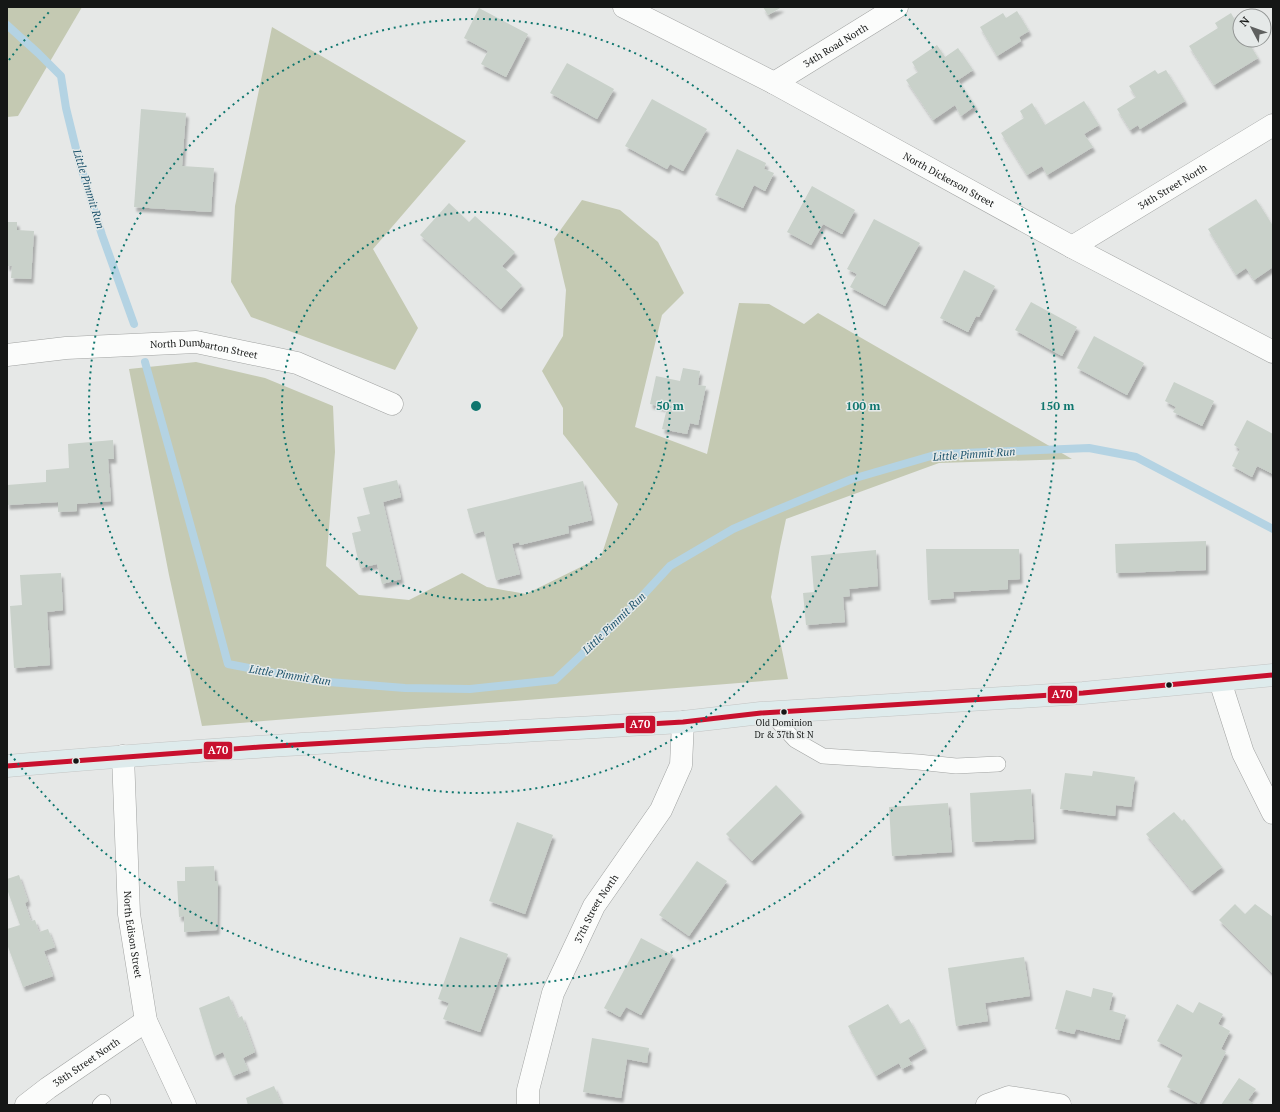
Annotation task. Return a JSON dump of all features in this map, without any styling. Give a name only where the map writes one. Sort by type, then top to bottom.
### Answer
[{"type":"main road","points":[[7,766],[123,756],[683,722],[770,713],[1083,693],[1273,675]]},
{"type":"street","name":"North Dickerson Street","points":[[624,7],[774,84],[1072,247],[1273,352]]},
{"type":"street","name":"34th Road North","points":[[774,84],[897,7]]},
{"type":"street","name":"34th Street North","points":[[1072,247],[1273,126]]},
{"type":"street","name":"North Dumbarton Street","points":[[7,355],[66,348],[196,342],[296,363],[392,404]]},
{"type":"street","points":[[1220,681],[1242,753],[1273,813]]},
{"type":"street","name":"37th Street North","points":[[528,1105],[528,1090],[553,993],[594,906],[661,810],[680,765],[683,722]]},
{"type":"street","name":"North Edison Street","points":[[123,756],[129,914],[146,1021],[185,1105]]},
{"type":"street","name":"38th Street North","points":[[27,1105],[48,1088],[146,1021]]},
{"type":"street","points":[[987,1105],[1009,1097],[1060,1105]]},
{"type":"lane","points":[[770,713],[795,740],[823,756],[956,766],[998,764]]},
{"type":"green space","points":[[7,7],[82,7],[18,116],[7,117]]},
{"type":"green space","points":[[272,27],[466,141],[373,249],[418,328],[395,370],[251,317],[231,282],[235,206]]},
{"type":"green space","points":[[582,200],[620,210],[658,242],[684,293],[662,315],[635,427],[707,454],[739,303],[769,304],[804,324],[818,313],[1072,459],[939,463],[786,519],[771,597],[788,679],[202,726],[169,575],[129,369],[196,362],[265,378],[333,406],[335,452],[326,566],[359,595],[409,600],[462,573],[487,587],[526,594],[601,557],[618,504],[563,434],[563,408],[542,371],[563,336],[566,290],[554,239]]},
{"type":"building","points":[[763,7],[782,7],[768,15]]},
{"type":"building","points":[[479,8],[528,34],[506,77],[481,64],[488,51],[464,38]]},
{"type":"building","points":[[1017,11],[1029,31],[1019,37],[1021,41],[997,56],[980,27],[1003,13],[1006,18]]},
{"type":"building","points":[[1231,13],[1232,48],[1252,48],[1258,58],[1214,85],[1189,46],[1218,28],[1215,23]]},
{"type":"building","points":[[937,45],[945,57],[958,48],[973,70],[958,80],[975,106],[961,116],[955,105],[933,120],[906,80],[918,72],[912,62]]},
{"type":"building","points":[[567,63],[614,89],[597,119],[550,93]]},
{"type":"building","points":[[1155,70],[1158,74],[1166,70],[1185,101],[1140,129],[1138,125],[1130,130],[1117,109],[1136,97],[1129,86]]},
{"type":"building","points":[[652,99],[707,129],[683,171],[670,164],[667,169],[625,146]]},
{"type":"building","points":[[1084,101],[1099,125],[1084,134],[1093,147],[1047,175],[1042,166],[1027,175],[1001,133],[1024,118],[1020,111],[1032,103],[1045,125]]},
{"type":"building","points":[[141,109],[186,113],[182,166],[214,168],[211,212],[134,207]]},
{"type":"building","points":[[737,149],[766,163],[764,169],[774,173],[765,191],[754,185],[743,208],[715,195]]},
{"type":"building","points":[[812,186],[855,210],[842,234],[823,224],[811,245],[787,232]]},
{"type":"building","points":[[1256,199],[1273,226],[1273,267],[1254,280],[1246,268],[1236,275],[1208,229]]},
{"type":"building","points":[[449,203],[469,222],[475,216],[515,252],[502,266],[522,285],[501,309],[420,235]]},
{"type":"building","points":[[874,219],[920,243],[885,306],[850,287],[857,274],[847,269]]},
{"type":"building","points":[[7,222],[17,222],[17,230],[34,231],[31,279],[11,278],[12,266],[7,266]]},
{"type":"building","points":[[964,270],[995,286],[979,317],[976,316],[968,332],[940,318]]},
{"type":"building","points":[[1031,302],[1077,327],[1062,356],[1015,330]]},
{"type":"building","points":[[1094,336],[1144,363],[1127,395],[1077,368]]},
{"type":"building","points":[[683,368],[700,371],[698,385],[706,386],[698,425],[690,423],[687,434],[662,429],[667,408],[650,404],[656,376],[680,381]]},
{"type":"building","points":[[1174,382],[1214,401],[1202,426],[1173,412],[1176,407],[1165,401]]},
{"type":"building","points":[[1247,420],[1273,434],[1273,474],[1257,466],[1252,477],[1232,466],[1240,449],[1234,445]]},
{"type":"building","points":[[113,440],[114,459],[108,459],[111,501],[77,504],[77,511],[58,512],[58,502],[7,505],[7,485],[46,482],[46,470],[69,468],[68,444]]},
{"type":"building","points":[[397,480],[401,497],[383,502],[401,579],[382,584],[377,564],[360,568],[352,533],[361,531],[357,517],[370,514],[363,488]]},
{"type":"building","points":[[583,481],[592,520],[568,526],[569,533],[520,545],[519,542],[512,544],[520,574],[496,580],[484,531],[474,534],[467,509]]},
{"type":"building","points":[[1206,541],[1206,570],[1116,573],[1115,544]]},
{"type":"building","points":[[926,549],[1019,549],[1020,579],[1008,580],[1008,589],[953,592],[954,598],[928,600]]},
{"type":"building","points":[[876,550],[878,586],[849,589],[850,596],[843,597],[845,622],[806,625],[803,593],[814,592],[811,556]]},
{"type":"building","points":[[61,573],[63,610],[47,612],[50,665],[14,668],[10,606],[22,605],[20,575]]},
{"type":"building","points":[[1093,771],[1135,777],[1131,807],[1116,805],[1115,816],[1060,809],[1065,773],[1092,776]]},
{"type":"building","points":[[776,785],[802,812],[752,861],[726,834]]},
{"type":"building","points":[[1031,789],[1034,839],[972,842],[970,793]]},
{"type":"building","points":[[948,803],[952,852],[892,856],[889,807]]},
{"type":"building","points":[[1174,812],[1182,821],[1184,819],[1222,867],[1192,891],[1146,834]]},
{"type":"building","points":[[517,822],[553,835],[525,914],[489,901]]},
{"type":"building","points":[[697,861],[727,881],[689,936],[659,915]]},
{"type":"building","points":[[214,866],[215,881],[218,881],[217,930],[184,932],[184,916],[179,917],[177,881],[185,881],[185,867]]},
{"type":"building","points":[[19,875],[28,901],[25,903],[31,921],[35,920],[39,932],[48,929],[55,947],[44,951],[53,976],[23,987],[7,944],[7,929],[20,925],[7,889],[7,879]]},
{"type":"building","points":[[1235,904],[1245,914],[1255,904],[1273,917],[1273,974],[1219,920]]},
{"type":"building","points":[[460,937],[508,954],[480,1032],[443,1019],[449,1003],[438,999]]},
{"type":"building","points":[[641,938],[673,955],[641,1015],[626,1007],[620,1017],[604,1008]]},
{"type":"building","points":[[1024,957],[1030,996],[985,1003],[988,1021],[956,1026],[948,968]]},
{"type":"building","points":[[1093,988],[1113,993],[1109,1010],[1126,1015],[1119,1040],[1076,1029],[1074,1034],[1055,1029],[1066,990],[1091,997]]},
{"type":"building","points":[[229,996],[238,1018],[242,1016],[255,1052],[243,1058],[248,1070],[233,1076],[223,1052],[214,1056],[199,1008]]},
{"type":"building","points":[[1199,1002],[1223,1014],[1218,1024],[1230,1031],[1221,1049],[1226,1052],[1199,1104],[1167,1087],[1183,1055],[1157,1041],[1177,1004],[1193,1013]]},
{"type":"building","points":[[888,1004],[900,1024],[909,1019],[925,1048],[908,1058],[912,1064],[902,1069],[899,1063],[876,1076],[848,1026]]},
{"type":"building","points":[[592,1038],[649,1048],[647,1063],[627,1059],[621,1098],[583,1092]]},
{"type":"building","points":[[1239,1078],[1256,1089],[1248,1100],[1255,1105],[1221,1105]]},
{"type":"building","points":[[274,1086],[282,1105],[248,1105],[246,1098]]},
{"type":"waterway","name":"Little Pimmit Run","points":[[7,25],[61,76],[66,108],[79,161],[102,235],[134,324]]},
{"type":"waterway","name":"Little Pimmit Run","points":[[145,362],[228,664],[316,681],[405,688],[470,689],[555,680],[633,606],[670,566],[733,529],[772,512],[852,479],[938,454],[1089,448],[1136,457],[1273,529]]},
{"type":"transit line","name":"A70","points":[[7,766],[260,747],[683,722],[761,713],[1083,693],[1273,675]]},
{"type":"place","name":"Old Dominion Dr & 37th St N","points":[[784,712]]}]
